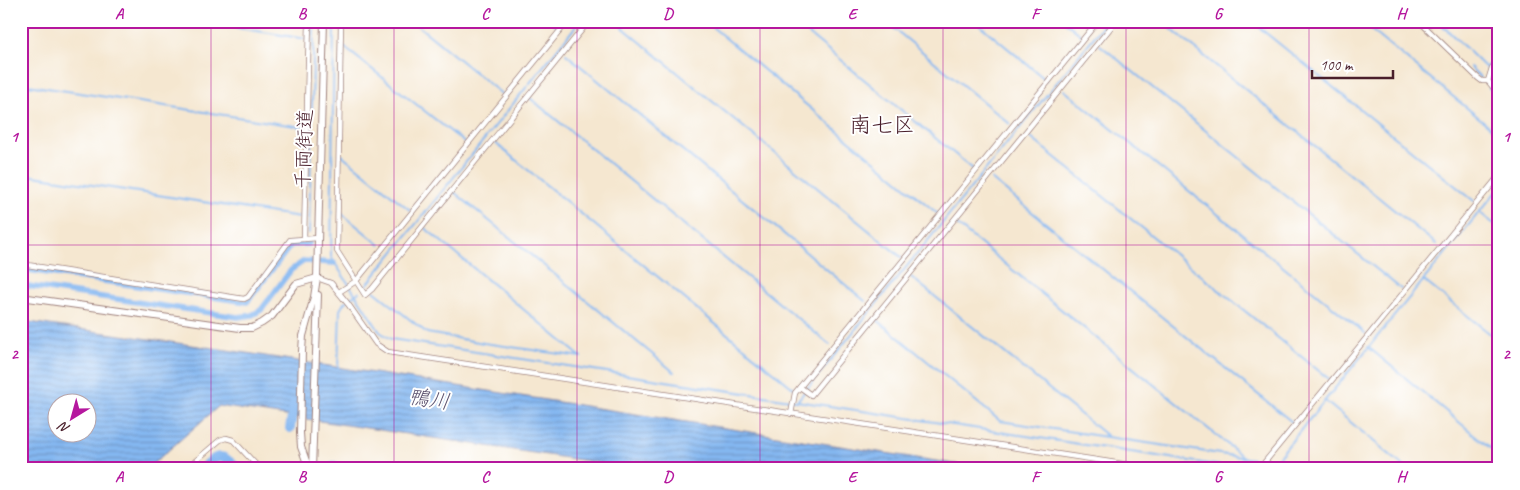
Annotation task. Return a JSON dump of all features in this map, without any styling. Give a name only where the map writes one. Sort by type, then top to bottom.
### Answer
[{"type":"street","points":[[304,239],[309,21]]},
{"type":"street","name":"千両街道","points":[[310,469],[318,294],[317,257],[324,21]]},
{"type":"street","points":[[341,21],[337,251],[355,282],[365,294],[589,21]]},
{"type":"street","points":[[342,291],[355,282],[568,21]]},
{"type":"street","points":[[791,412],[795,394],[803,389],[1098,21]]},
{"type":"street","points":[[803,389],[811,395],[1116,21]]},
{"type":"street","points":[[1419,21],[1478,78],[1482,81],[1488,81]]},
{"type":"street","points":[[1488,81],[1492,68],[1499,59]]},
{"type":"street","points":[[1488,81],[1499,92]]},
{"type":"street","points":[[1262,468],[1264,463],[1499,176]]},
{"type":"street","points":[[21,264],[244,299],[248,297],[290,240],[318,238]]},
{"type":"street","points":[[21,298],[240,328],[252,328],[272,316],[296,284],[317,278],[331,283],[342,291],[347,302],[376,344],[388,352],[1156,469]]},
{"type":"street","name":"千両街道","points":[[310,469],[301,447],[300,433],[302,351],[303,336],[314,297],[317,278]]},
{"type":"street","points":[[186,469],[220,440],[226,438],[233,440],[260,469]]},
{"type":"water","name":"鴨川","points":[[21,321],[227,350],[987,469],[641,469],[219,406],[147,469],[21,469]]},
{"type":"waterway","points":[[195,21],[306,39]]},
{"type":"waterway","points":[[309,233],[314,21]]},
{"type":"waterway","points":[[334,21],[331,257],[380,332],[391,339],[1242,469]]},
{"type":"waterway","points":[[412,21],[503,95]]},
{"type":"waterway","points":[[551,21],[558,27]]},
{"type":"waterway","points":[[365,287],[580,21]]},
{"type":"waterway","points":[[615,21],[901,257]]},
{"type":"waterway","points":[[705,21],[937,213]]},
{"type":"waterway","points":[[793,21],[973,169]]},
{"type":"waterway","points":[[885,21],[1010,124]]},
{"type":"waterway","points":[[975,21],[1046,80]]},
{"type":"waterway","points":[[1064,21],[1081,35]]},
{"type":"waterway","points":[[797,401],[1107,21]]},
{"type":"waterway","points":[[1161,21],[1436,244]]},
{"type":"waterway","points":[[1251,21],[1474,201]]},
{"type":"waterway","points":[[1360,21],[1499,134]]},
{"type":"waterway","points":[[1438,21],[1487,69]]},
{"type":"waterway","points":[[1100,45],[1401,289]]},
{"type":"waterway","points":[[344,47],[465,143]]},
{"type":"waterway","points":[[1486,68],[1499,52]]},
{"type":"waterway","points":[[566,54],[865,301]]},
{"type":"waterway","points":[[1470,67],[1481,78]]},
{"type":"waterway","points":[[1493,74],[1499,79]]},
{"type":"waterway","points":[[21,84],[302,127]]},
{"type":"waterway","points":[[1489,88],[1499,96]]},
{"type":"waterway","points":[[1064,90],[1365,333]]},
{"type":"waterway","points":[[530,98],[830,345]]},
{"type":"waterway","points":[[1031,138],[1329,379]]},
{"type":"waterway","points":[[494,142],[793,388]]},
{"type":"waterway","points":[[342,155],[410,210]]},
{"type":"waterway","points":[[21,174],[300,217]]},
{"type":"waterway","points":[[991,179],[1292,422]]},
{"type":"waterway","points":[[1273,464],[1499,188]]},
{"type":"waterway","points":[[454,192],[674,372]]},
{"type":"waterway","points":[[1479,212],[1499,228]]},
{"type":"waterway","points":[[341,213],[380,245]]},
{"type":"waterway","points":[[956,224],[1243,457]]},
{"type":"waterway","points":[[425,228],[581,357]]},
{"type":"waterway","points":[[21,269],[247,302],[291,245],[309,243]]},
{"type":"waterway","points":[[21,285],[238,317],[252,315],[261,310],[291,270],[304,261],[334,263]]},
{"type":"waterway","points":[[911,277],[1107,436]]},
{"type":"waterway","points":[[1423,280],[1499,341]]},
{"type":"waterway","points":[[374,291],[427,333],[581,357]]},
{"type":"waterway","points":[[338,369],[340,310],[344,303],[359,292]]},
{"type":"waterway","points":[[876,319],[1000,421],[1260,460]]},
{"type":"waterway","points":[[1368,347],[1499,455]]},
{"type":"waterway","points":[[1325,401],[1407,469]]},
{"type":"waterway","points":[[290,428],[294,405]]},
{"type":"waterway","points":[[202,469],[219,457],[227,459],[237,469]]},
{"type":"district","name":"南七区","points":[[882,125]]}]
